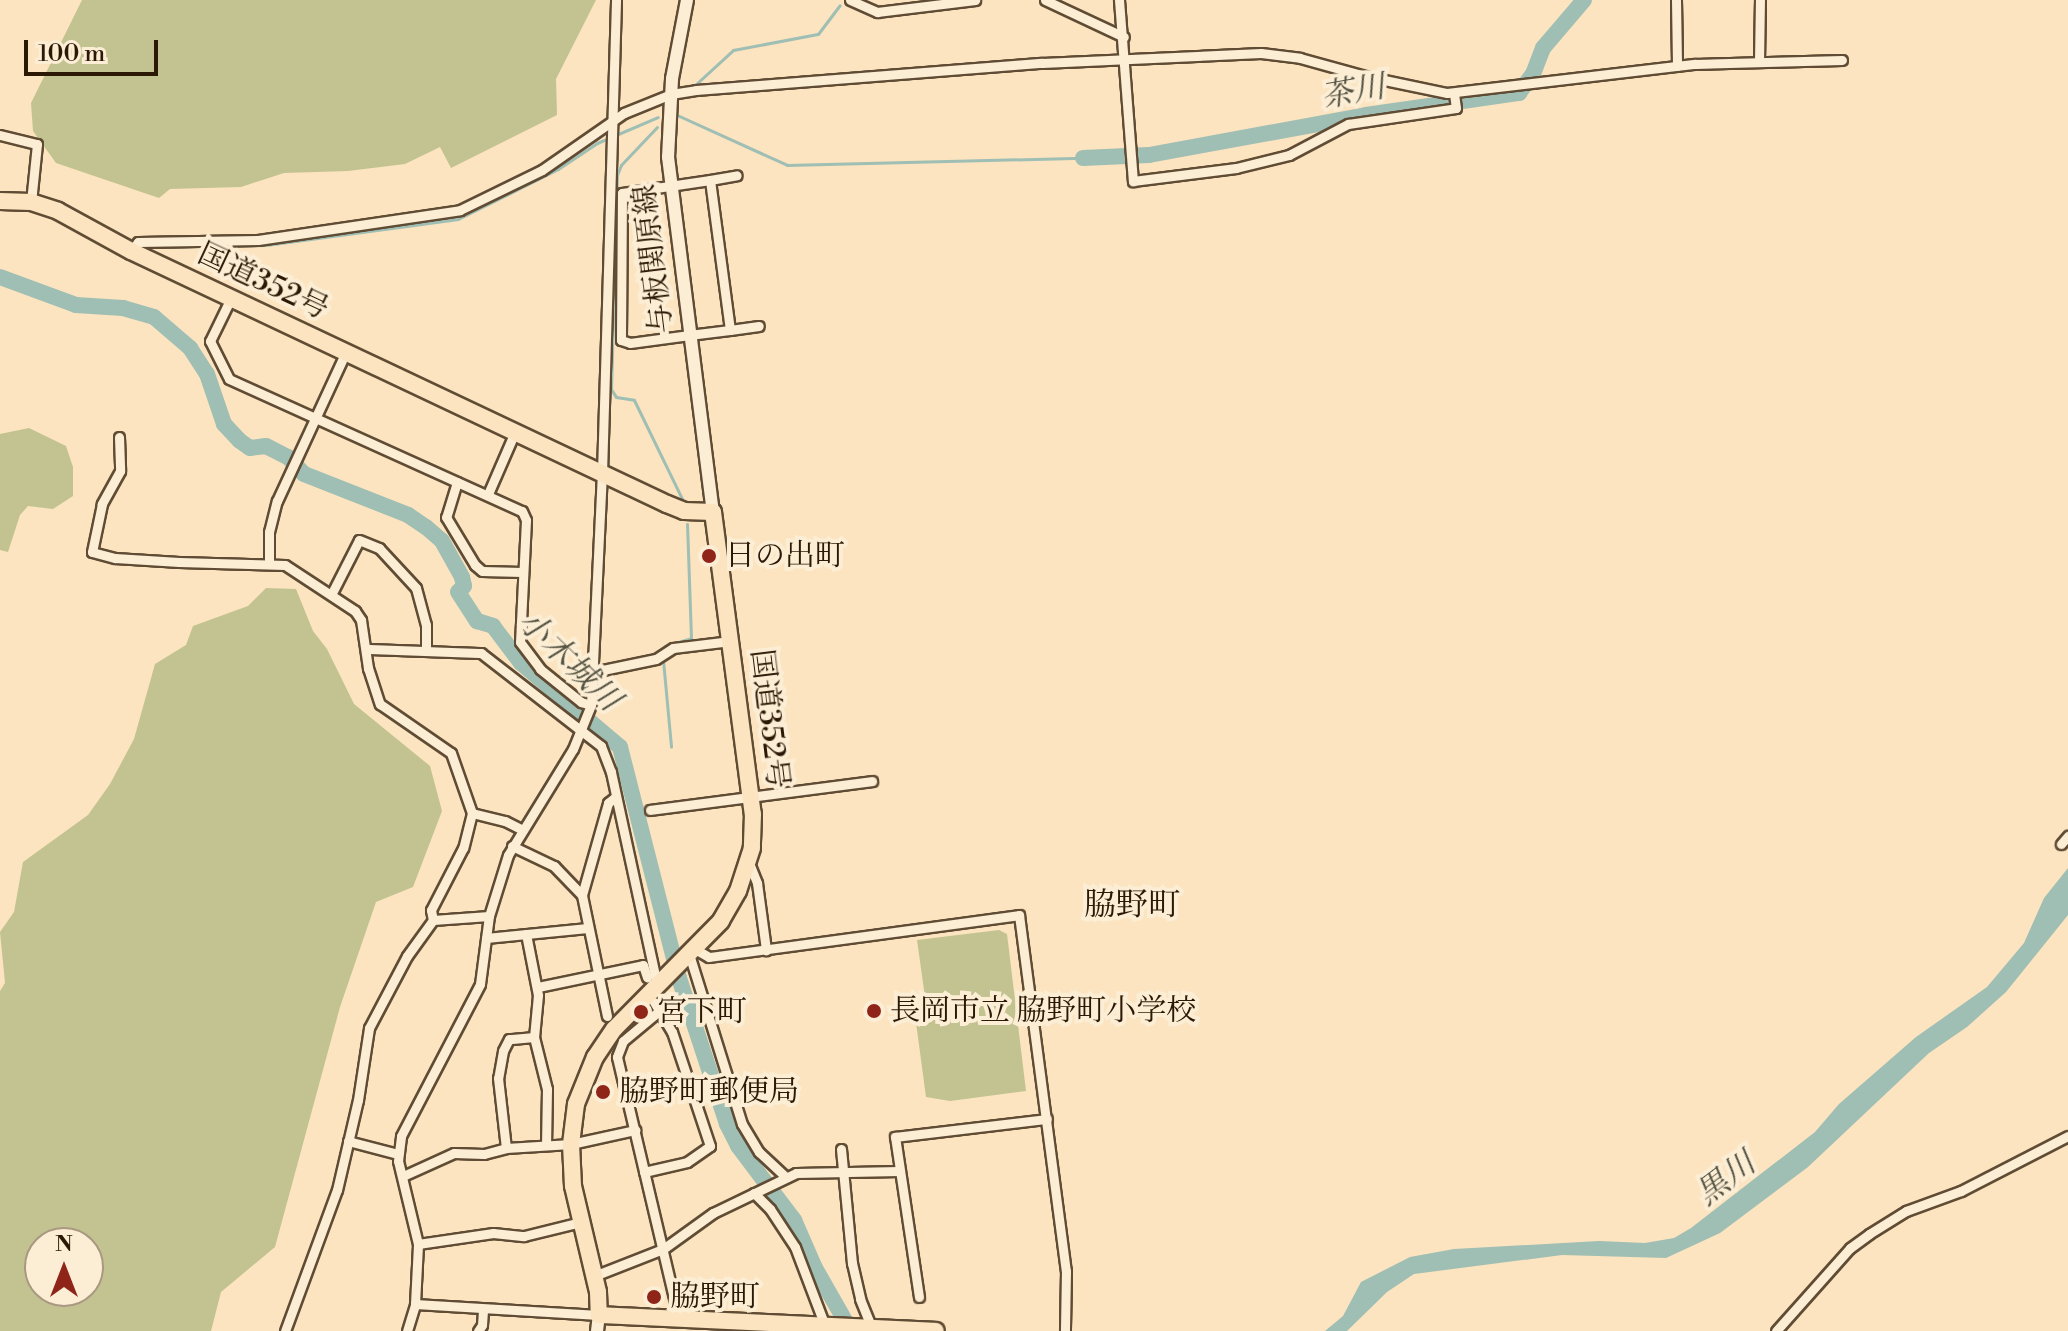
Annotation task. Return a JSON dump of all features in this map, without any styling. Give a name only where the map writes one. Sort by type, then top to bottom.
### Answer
[{"type":"highway","name":"国道352号","points":[[0,201],[31,202],[58,211],[131,251],[684,511],[713,512],[750,798],[753,829],[749,862],[729,908],[689,954],[655,981],[614,1029],[595,1057],[576,1104],[571,1144],[573,1186],[594,1276],[598,1323]]},
{"type":"highway","points":[[598,1323],[679,1319],[726,1326],[936,1331]]},
{"type":"main road","name":"与板関原線","points":[[687,0],[671,94],[670,185],[713,512]]},
{"type":"street","points":[[407,1331],[415,1304],[418,1244],[398,1154],[401,1136],[480,984],[489,916],[500,872],[512,846],[583,730],[590,708],[602,473],[616,0]]},
{"type":"street","points":[[850,0],[877,12],[975,0]]},
{"type":"street","points":[[1045,0],[1124,37]]},
{"type":"street","points":[[1119,0],[1133,181],[1236,168],[1289,155],[1348,124],[1456,108],[1454,93]]},
{"type":"street","points":[[1676,0],[1677,66]]},
{"type":"street","points":[[1759,62],[1760,0]]},
{"type":"street","points":[[131,251],[138,242],[258,240],[452,213],[542,170],[612,122],[671,94],[1125,58],[1271,54],[1300,58],[1407,86],[1454,93],[1677,66],[1842,60]]},
{"type":"street","points":[[0,135],[37,144],[31,202]]},
{"type":"street","points":[[737,175],[622,193],[619,337],[624,343],[759,326]]},
{"type":"street","points":[[710,180],[730,330]]},
{"type":"street","points":[[231,298],[210,341],[229,379],[518,507],[524,515],[520,642],[540,669],[590,708]]},
{"type":"street","points":[[269,564],[272,516],[298,452],[346,352]]},
{"type":"street","points":[[488,494],[515,432]]},
{"type":"street","points":[[119,437],[120,471],[102,504],[92,552],[147,560],[285,565],[332,593],[361,620],[368,668],[380,704],[451,753],[472,813],[463,848],[431,910],[433,920],[407,956],[369,1028],[348,1141],[324,1229],[285,1331]]},
{"type":"street","points":[[457,482],[446,517],[475,565],[482,571],[522,572]]},
{"type":"street","points":[[332,593],[359,540],[379,548],[416,588],[426,625],[426,649]]},
{"type":"street","points":[[593,672],[656,659],[673,648],[731,641]]},
{"type":"street","points":[[367,649],[481,653],[583,730],[604,752],[655,981]]},
{"type":"street","points":[[650,810],[872,781]]},
{"type":"street","points":[[607,1016],[582,895],[608,803],[614,798]]},
{"type":"street","points":[[472,813],[505,821],[523,830]]},
{"type":"street","points":[[2061,844],[2068,836]]},
{"type":"street","points":[[512,846],[554,866],[582,895]]},
{"type":"street","points":[[749,862],[757,883],[766,950]]},
{"type":"street","points":[[785,1178],[759,1152],[742,1124],[689,954],[709,957],[1019,915],[1066,1271],[1065,1331]]},
{"type":"street","points":[[433,920],[489,916]]},
{"type":"street","points":[[486,938],[588,928]]},
{"type":"street","points":[[526,934],[538,987],[534,1037],[547,1089],[546,1145]]},
{"type":"street","points":[[538,987],[643,965],[655,981]]},
{"type":"street","points":[[644,1172],[687,1162],[710,1146],[672,1032],[657,1006],[623,1041],[615,1054],[679,1319]]},
{"type":"street","points":[[506,1148],[498,1078],[503,1051],[509,1039],[534,1037]]},
{"type":"street","points":[[919,1297],[895,1137],[1047,1119]]},
{"type":"street","points":[[403,1176],[454,1153],[484,1154],[506,1148],[571,1144],[635,1130]]},
{"type":"street","points":[[1776,1331],[1850,1248],[1869,1234],[1906,1211],[1961,1191],[2068,1136]]},
{"type":"street","points":[[348,1141],[398,1154]]},
{"type":"street","points":[[841,1149],[856,1287],[868,1328]]},
{"type":"street","points":[[594,1276],[663,1249],[713,1213],[796,1173],[900,1171]]},
{"type":"street","points":[[755,1192],[795,1247],[823,1328]]},
{"type":"street","points":[[418,1244],[493,1233],[524,1236],[581,1222]]},
{"type":"street","points":[[415,1304],[598,1323]]},
{"type":"street","points":[[478,1331],[482,1325],[483,1309]]},
{"type":"green space","points":[[82,0],[596,0],[556,79],[557,115],[451,168],[440,147],[405,164],[348,171],[284,173],[241,187],[170,189],[159,198],[56,163],[33,131],[31,103]]},
{"type":"green space","points":[[29,428],[66,446],[73,467],[73,496],[53,509],[28,506],[20,515],[8,552],[0,550],[0,434]]},
{"type":"green space","points":[[266,588],[296,589],[313,631],[327,649],[354,704],[430,766],[442,811],[413,887],[376,902],[340,1007],[275,1247],[221,1292],[211,1331],[0,1331],[0,991],[5,983],[0,932],[14,912],[23,862],[88,815],[110,784],[134,739],[155,664],[186,645],[193,626],[248,606]]},
{"type":"green space","points":[[999,930],[1007,934],[1026,1091],[950,1101],[926,1097],[915,1015],[925,997],[917,940]]},
{"type":"water","points":[[2068,868],[2068,915],[2006,992],[1967,1027],[1929,1053],[1808,1167],[1720,1233],[1666,1258],[1562,1255],[1414,1274],[1387,1292],[1347,1331],[1325,1331],[1343,1316],[1361,1282],[1410,1257],[1454,1249],[1599,1241],[1645,1243],[1674,1238],[1691,1228],[1815,1132],[1839,1104],[1916,1037],[1987,987],[2024,943],[2044,898]]},
{"type":"waterway","name":"茶川","points":[[1083,158],[1149,155],[1366,115],[1519,93],[1533,74],[1543,48],[1584,0]]},
{"type":"waterway","points":[[695,85],[733,50],[818,34],[840,5]]},
{"type":"waterway","points":[[677,115],[787,165],[1083,158]]},
{"type":"waterway","points":[[145,247],[266,245],[458,219],[558,169],[597,143],[658,117]]},
{"type":"waterway","points":[[657,127],[621,165],[617,175],[611,389],[616,397],[634,400],[682,499]]},
{"type":"waterway","name":"小木城川","points":[[0,277],[76,305],[123,308],[154,317],[190,348],[207,374],[224,424],[240,441],[250,448],[266,446],[288,457],[304,474],[408,515],[426,527],[442,541],[462,577],[464,586],[458,592],[477,621],[493,626],[521,663],[620,747],[679,978],[727,1124],[738,1146],[794,1220],[815,1268],[851,1331]]},
{"type":"waterway","points":[[665,646],[691,638],[687,524]]},
{"type":"waterway","points":[[663,660],[671,747]]},
{"type":"place","name":"日の出町","points":[[709,556]]},
{"type":"place","name":"長岡市立 脇野町小学校","points":[[874,1011]]},
{"type":"place","name":"宮下町","points":[[641,1012]]},
{"type":"place","name":"脇野町郵便局","points":[[603,1092]]},
{"type":"place","name":"脇野町","points":[[654,1297]]},
{"type":"district","name":"脇野町","points":[[1132,905]]},
{"type":"water label","name":"黒川","points":[[1726,1179]]}]
